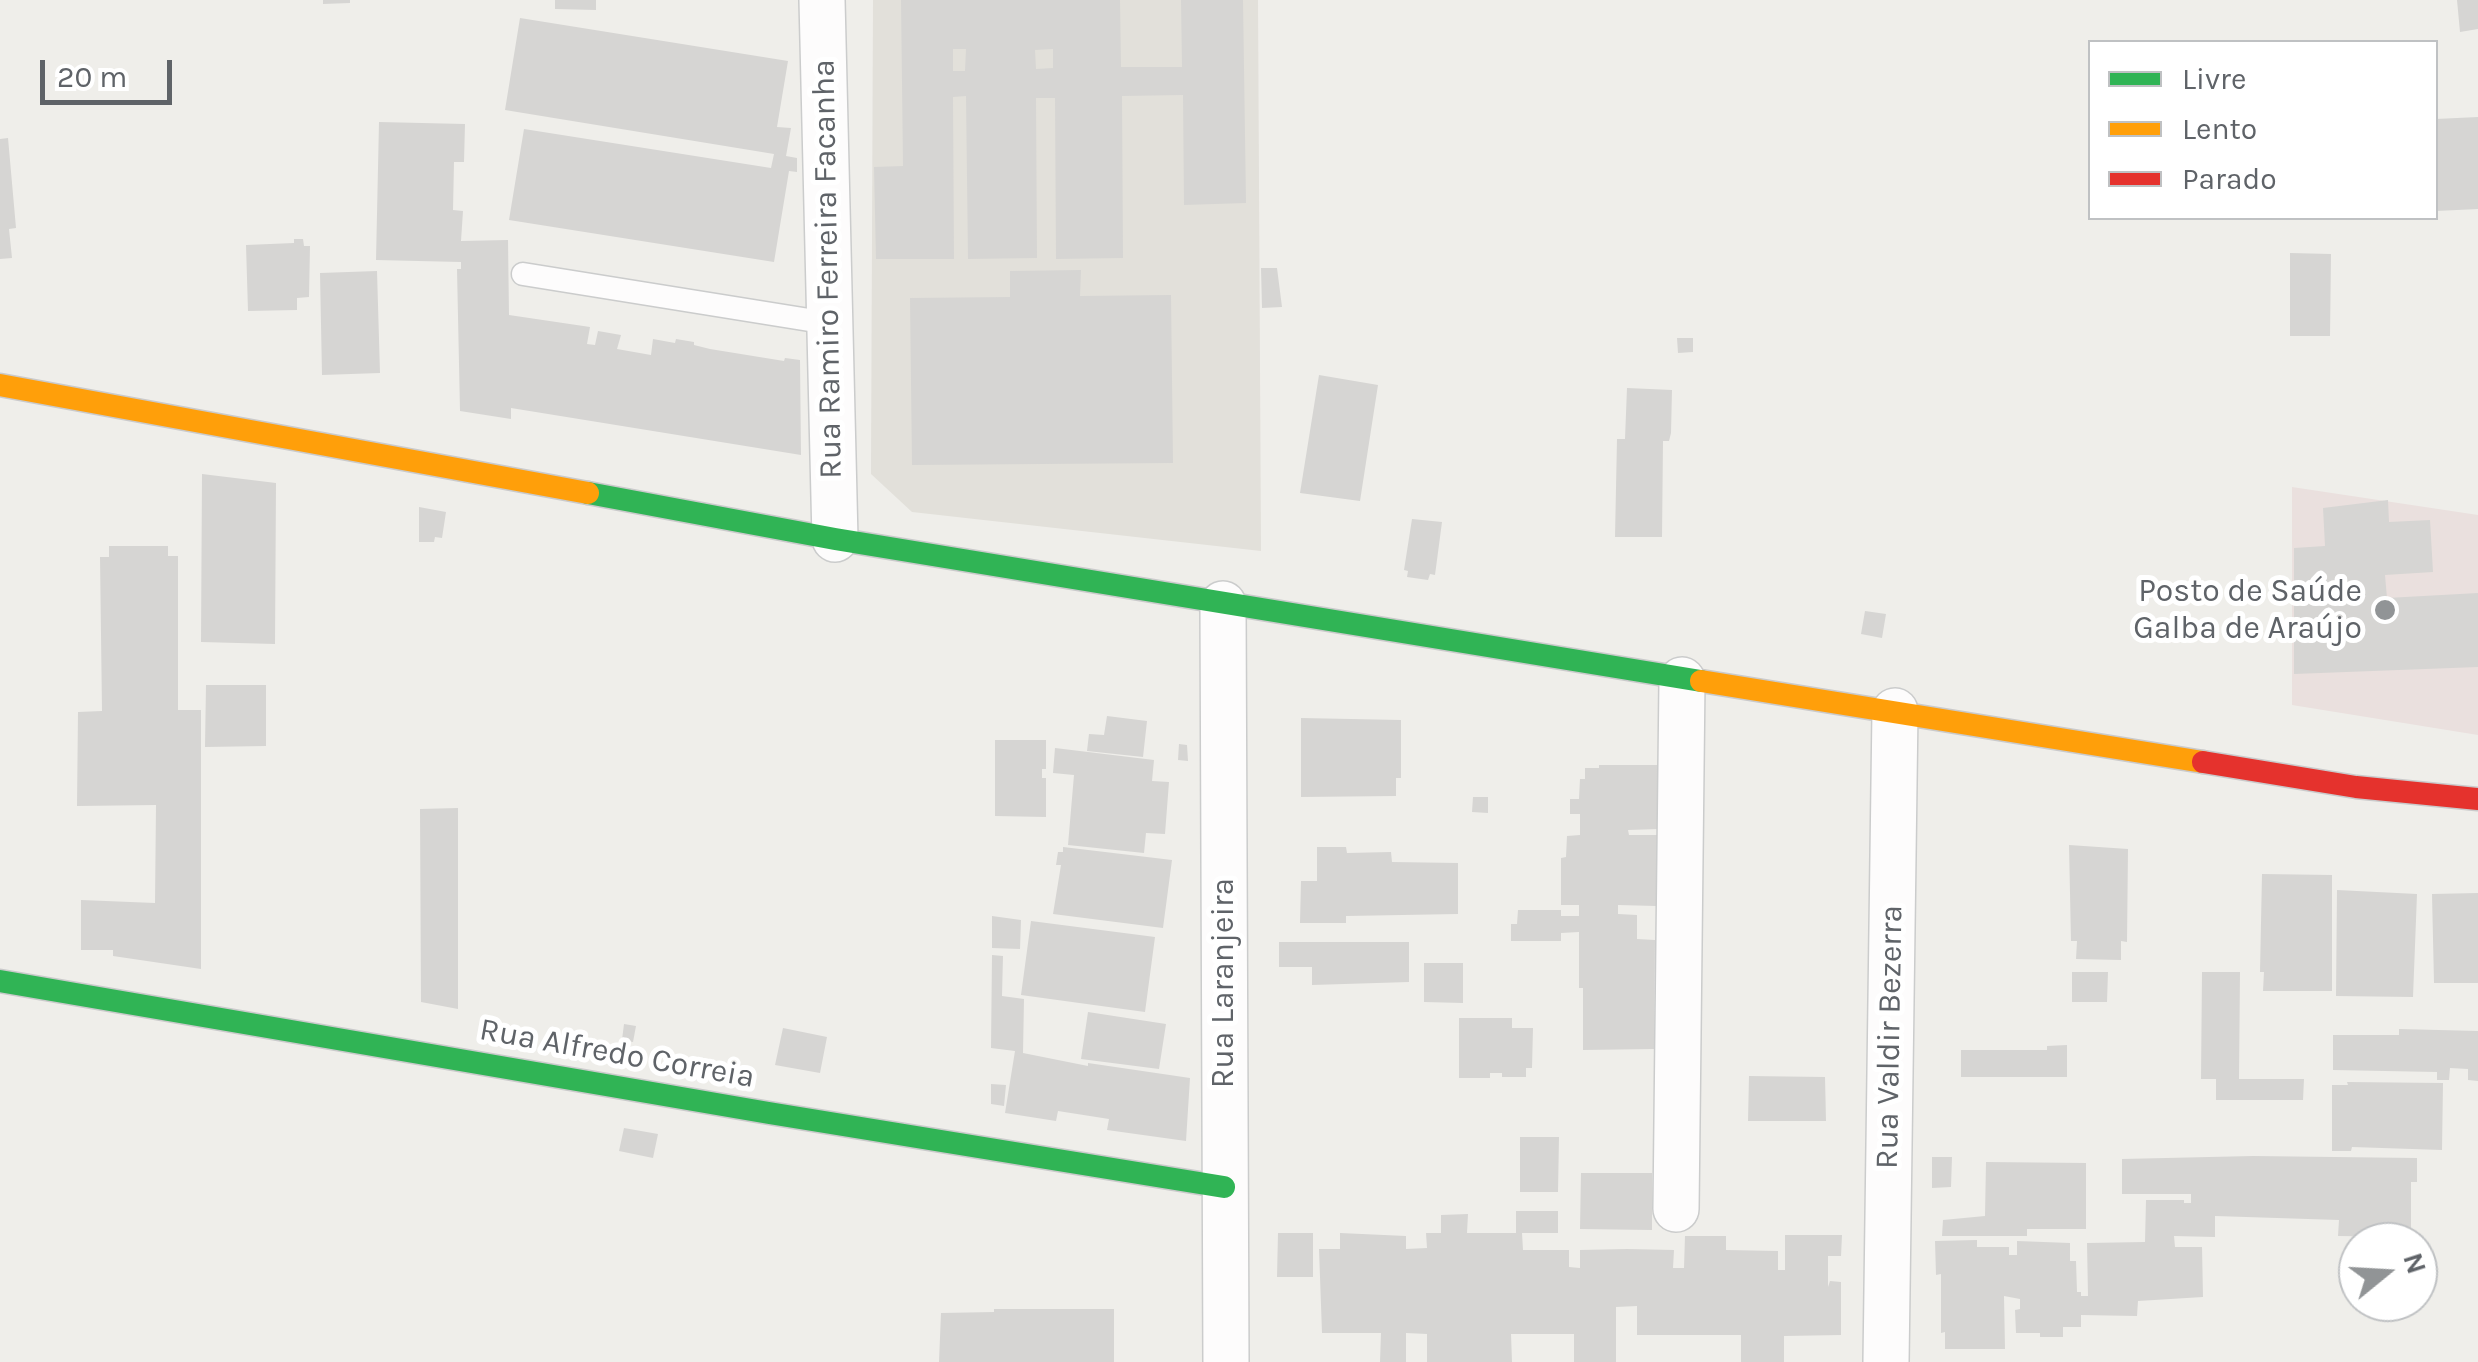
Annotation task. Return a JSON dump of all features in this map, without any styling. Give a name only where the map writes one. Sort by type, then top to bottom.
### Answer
[{"type":"main road","points":[[0,385],[835,538],[1223,604],[2356,788],[2478,799]]},
{"type":"main road","points":[[2356,788],[2464,822]]},
{"type":"main road","name":"Rua Alfredo Correia","points":[[0,981],[769,1114],[1224,1187]]},
{"type":"street","name":"Rua Ramiro Ferreira Facanha","points":[[822,0],[835,538]]},
{"type":"street","name":"Rua Laranjeira","points":[[1223,604],[1226,1362]]},
{"type":"street","points":[[1676,1209],[1682,680]]},
{"type":"street","name":"Rua Valdir Bezerra","points":[[1886,1362],[1895,712]]},
{"type":"lane","points":[[522,274],[828,322]]},
{"type":"shaded area","points":[[873,0],[1258,0],[1261,551],[912,512],[871,474]]},
{"type":"shaded area","name":"Posto de Saúde Galba de Araújo","points":[[2292,487],[2478,515],[2478,735],[2292,705]]},
{"type":"building","points":[[323,0],[350,0],[350,3],[323,4]]},
{"type":"building","points":[[555,0],[596,0],[596,10],[555,9]]},
{"type":"building","points":[[901,0],[1120,0],[1121,67],[1182,67],[1181,0],[1243,0],[1246,203],[1184,205],[1183,95],[1122,96],[1123,258],[1056,259],[1055,98],[1036,98],[1037,258],[968,259],[966,96],[953,97],[954,259],[876,259],[874,167],[903,166]],"holes":[[[953,49],[966,49],[965,71],[953,71]],[[1053,49],[1053,68],[1036,69],[1035,50]]]},
{"type":"building","points":[[2457,0],[2478,0],[2478,29],[2460,32]]},
{"type":"building","points":[[520,18],[788,61],[777,127],[791,128],[786,156],[797,158],[797,172],[789,171],[774,262],[509,220],[524,129],[771,168],[774,154],[505,110]]},
{"type":"building","points":[[2478,117],[2478,209],[2438,211],[2438,119]]},
{"type":"building","points":[[379,122],[465,124],[464,162],[454,162],[453,210],[463,211],[461,241],[508,240],[509,315],[590,327],[587,344],[595,345],[598,331],[621,335],[617,349],[651,355],[653,339],[675,343],[676,339],[710,349],[800,360],[801,455],[511,408],[511,419],[460,411],[457,269],[461,269],[461,262],[376,260]]},
{"type":"building","points":[[8,138],[16,228],[9,229],[12,258],[0,259],[0,139]]},
{"type":"building","points":[[294,239],[303,239],[304,246],[310,246],[309,297],[297,298],[297,310],[248,311],[246,245],[294,243]]},
{"type":"building","points":[[2290,253],[2331,254],[2330,336],[2290,336]]},
{"type":"building","points":[[1261,268],[1277,268],[1282,307],[1262,308]]},
{"type":"building","points":[[1081,270],[1080,296],[1171,295],[1173,463],[912,465],[910,298],[1010,297],[1010,271]]},
{"type":"building","points":[[377,271],[380,373],[322,375],[320,273]]},
{"type":"building","points":[[1677,338],[1693,338],[1693,352],[1678,353]]},
{"type":"building","points":[[1319,375],[1378,385],[1360,501],[1300,493]]},
{"type":"building","points":[[1627,388],[1672,390],[1671,433],[1669,441],[1663,441],[1662,537],[1615,537],[1617,439],[1625,439]]},
{"type":"building","points":[[202,474],[276,483],[275,644],[201,642]]},
{"type":"building","points":[[2388,500],[2389,522],[2430,520],[2433,572],[2385,575],[2387,598],[2478,593],[2478,667],[2294,674],[2294,548],[2325,546],[2323,508]]},
{"type":"building","points":[[419,507],[446,512],[442,538],[419,542]]},
{"type":"building","points":[[1412,519],[1442,522],[1435,575],[1430,574],[1428,580],[1407,577],[1408,571],[1404,570]]},
{"type":"building","points":[[109,546],[168,546],[168,556],[178,556],[178,710],[201,710],[201,969],[113,956],[113,950],[81,950],[81,900],[155,903],[156,805],[77,806],[78,712],[102,711],[100,557],[109,557]]},
{"type":"building","points":[[1865,611],[1886,614],[1882,638],[1861,634]]},
{"type":"building","points":[[206,685],[266,685],[266,746],[205,747]]},
{"type":"building","points":[[1107,716],[1147,721],[1143,757],[1087,751],[1089,734],[1104,735]]},
{"type":"building","points":[[1301,718],[1401,720],[1401,778],[1396,778],[1396,796],[1301,797]]},
{"type":"building","points":[[995,740],[1046,740],[1046,769],[1042,769],[1042,778],[1046,778],[1046,817],[995,816]]},
{"type":"building","points":[[1179,744],[1187,745],[1188,761],[1178,760]]},
{"type":"building","points":[[1055,748],[1154,760],[1152,781],[1169,782],[1165,834],[1146,833],[1144,853],[1068,845],[1074,775],[1053,773]]},
{"type":"building","points":[[1658,765],[1659,829],[1628,830],[1629,835],[1657,835],[1656,906],[1618,905],[1618,914],[1637,915],[1637,939],[1655,940],[1654,1049],[1583,1050],[1579,932],[1561,933],[1561,941],[1511,941],[1511,924],[1517,924],[1518,910],[1561,910],[1561,916],[1579,916],[1579,905],[1561,905],[1561,858],[1566,857],[1567,836],[1580,835],[1580,814],[1570,814],[1570,799],[1579,799],[1585,768]]},
{"type":"building","points":[[1473,797],[1488,797],[1488,813],[1472,812]]},
{"type":"building","points":[[458,808],[458,1009],[421,1002],[420,809]]},
{"type":"building","points":[[2069,845],[2128,849],[2127,942],[2121,941],[2121,960],[2076,959],[2077,941],[2071,941]]},
{"type":"building","points":[[1063,847],[1172,860],[1163,928],[1053,914],[1061,865],[1056,865]]},
{"type":"building","points":[[1317,847],[1346,847],[1347,853],[1391,852],[1392,862],[1458,863],[1458,914],[1346,916],[1346,923],[1300,923],[1301,881],[1317,881]]},
{"type":"building","points":[[2262,874],[2332,875],[2332,991],[2263,991]]},
{"type":"building","points":[[2337,890],[2417,894],[2413,997],[2336,996]]},
{"type":"building","points":[[2478,893],[2478,983],[2434,983],[2432,894]]},
{"type":"building","points":[[992,916],[1021,920],[1020,949],[992,948]]},
{"type":"building","points":[[1031,921],[1155,937],[1145,1012],[1021,995]]},
{"type":"building","points":[[1279,942],[1409,942],[1409,982],[1312,985],[1312,967],[1279,967]]},
{"type":"building","points":[[992,955],[1003,956],[1002,996],[1024,999],[1023,1053],[1088,1066],[1190,1078],[1186,1141],[1107,1130],[1109,1119],[1058,1111],[1056,1121],[1005,1113],[1015,1051],[991,1048]]},
{"type":"building","points":[[1424,963],[1463,963],[1463,1003],[1424,1002]]},
{"type":"building","points":[[2072,972],[2108,972],[2107,1002],[2072,1002]]},
{"type":"building","points":[[2202,972],[2240,972],[2239,1079],[2304,1079],[2303,1100],[2216,1100],[2216,1079],[2201,1079]]},
{"type":"building","points":[[1088,1012],[1166,1024],[1159,1069],[1081,1059]]},
{"type":"building","points":[[1459,1018],[1512,1018],[1512,1028],[1533,1028],[1532,1068],[1526,1068],[1526,1077],[1490,1073],[1490,1078],[1459,1078]]},
{"type":"building","points":[[624,1024],[636,1026],[633,1042],[622,1040]]},
{"type":"building","points":[[783,1028],[827,1037],[820,1073],[775,1065]]},
{"type":"building","points":[[2399,1029],[2478,1031],[2478,1081],[2468,1080],[2468,1069],[2450,1068],[2449,1080],[2437,1080],[2437,1072],[2333,1070],[2333,1035],[2399,1035]]},
{"type":"building","points":[[2067,1045],[2067,1077],[1961,1077],[1961,1050],[2047,1050],[2047,1046]]},
{"type":"building","points":[[1749,1076],[1825,1077],[1826,1121],[1748,1121]]},
{"type":"building","points":[[2347,1082],[2443,1083],[2442,1150],[2352,1147],[2351,1151],[2332,1151],[2332,1085],[2348,1085]]},
{"type":"building","points":[[991,1084],[1006,1085],[1004,1106],[991,1104]]},
{"type":"building","points":[[624,1128],[658,1134],[653,1158],[619,1151]]},
{"type":"building","points":[[1520,1137],[1559,1137],[1558,1192],[1520,1192]]},
{"type":"building","points":[[1932,1157],[1952,1157],[1951,1187],[1932,1188]]},
{"type":"building","points":[[2417,1158],[2417,1182],[2411,1182],[2411,1222],[2215,1216],[2215,1237],[2174,1236],[2175,1247],[2202,1247],[2203,1297],[2138,1301],[2137,1316],[2081,1315],[2081,1327],[2063,1327],[2063,1337],[2040,1337],[2040,1333],[2016,1333],[2015,1310],[2020,1309],[2020,1299],[2004,1296],[2005,1349],[1945,1349],[1935,1241],[1977,1240],[1977,1247],[2009,1247],[2009,1255],[2017,1255],[2017,1241],[2070,1243],[2070,1261],[2076,1261],[2077,1292],[2088,1296],[2087,1243],[2145,1242],[2146,1200],[2191,1203],[2191,1194],[2122,1194],[2122,1159]]},
{"type":"building","points":[[1986,1162],[2086,1163],[2086,1229],[2027,1229],[2027,1236],[1942,1236],[1943,1220],[1985,1216]]},
{"type":"building","points":[[1581,1173],[1652,1173],[1652,1230],[1580,1229]]},
{"type":"building","points":[[1516,1211],[1558,1211],[1558,1233],[1522,1233],[1523,1250],[1569,1250],[1569,1267],[1580,1268],[1580,1250],[1627,1249],[1674,1250],[1673,1268],[1684,1268],[1685,1236],[1726,1236],[1726,1250],[1778,1251],[1778,1270],[1785,1270],[1785,1235],[1842,1235],[1841,1256],[1828,1256],[1828,1287],[1830,1281],[1841,1282],[1841,1335],[1784,1336],[1784,1362],[1741,1362],[1741,1335],[1637,1335],[1637,1306],[1616,1307],[1616,1362],[1574,1362],[1574,1334],[1511,1334],[1512,1362],[1427,1362],[1427,1334],[1406,1333],[1406,1362],[1380,1362],[1381,1333],[1322,1333],[1319,1249],[1340,1249],[1340,1233],[1406,1236],[1406,1249],[1427,1248],[1426,1233],[1441,1233],[1441,1215],[1468,1214],[1467,1233],[1516,1233]]},
{"type":"building","points":[[1278,1233],[1313,1233],[1313,1277],[1277,1277]]},
{"type":"building","points":[[1114,1309],[1114,1362],[939,1362],[941,1313]]},
{"type":"traffic: fast","points":[[588,493],[835,539],[1701,681]]},
{"type":"traffic: fast","points":[[0,981],[1224,1187]]},
{"type":"traffic: slow","points":[[0,385],[588,493]]},
{"type":"traffic: slow","points":[[1701,681],[2203,762]]},
{"type":"traffic: jam","points":[[2203,762],[2356,787],[2478,799]]},
{"type":"place","name":"Posto de Saúde Galba de Araújo","points":[[2385,610]]}]
